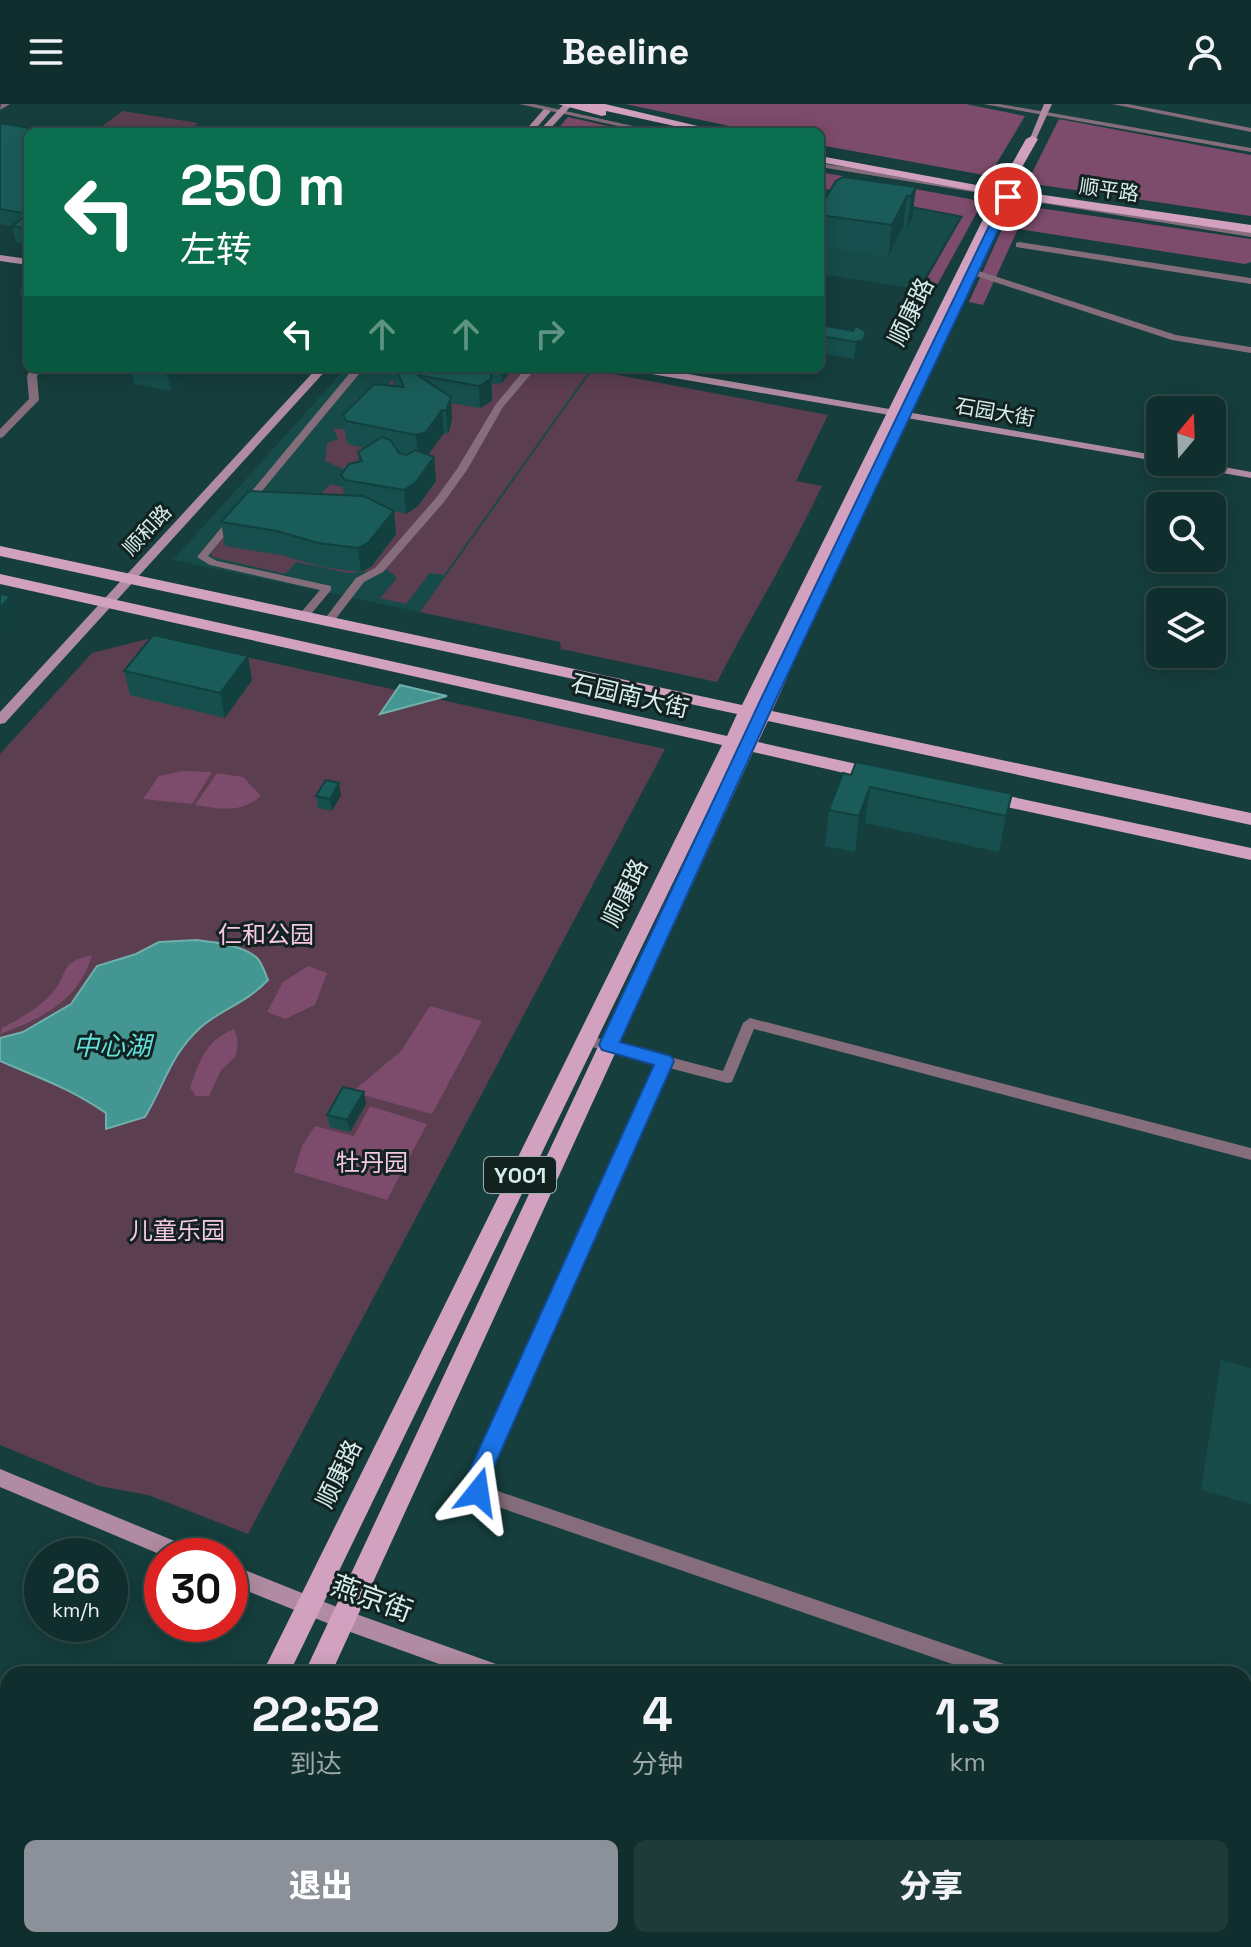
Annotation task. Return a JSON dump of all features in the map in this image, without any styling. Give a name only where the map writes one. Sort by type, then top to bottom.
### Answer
[{"type":"main road","points":[[590,104],[699,128]]},
{"type":"main road","points":[[546,128],[565,106],[671,128]]},
{"type":"main road","points":[[532,128],[551,107]]},
{"type":"main road","name":"顺康路","points":[[321,1666],[609,1045],[740,745],[1046,109]]},
{"type":"main road","name":"顺平路","points":[[824,157],[1007,193],[1251,232]]},
{"type":"main road","name":"顺康路","points":[[901,414],[973,272],[1007,193]]},
{"type":"main road","name":"顺平路","points":[[1007,193],[1251,223]]},
{"type":"main road","points":[[0,258],[24,261]]},
{"type":"main road","name":"顺和路","points":[[124,579],[309,372]]},
{"type":"main road","name":"顺和路","points":[[0,707],[319,372]]},
{"type":"main road","name":"石园大街","points":[[657,372],[1146,457]]},
{"type":"main road","points":[[1226,471],[1251,475]]},
{"type":"main road","name":"石园南大街","points":[[0,551],[1251,819]]},
{"type":"main road","name":"石园南大街","points":[[0,579],[895,778]]},
{"type":"main road","name":"顺和路","points":[[0,720],[102,602]]},
{"type":"main road","name":"顺康路","points":[[279,1666],[586,1040],[740,745]]},
{"type":"main road","points":[[972,795],[1251,854]]},
{"type":"main road","points":[[0,1478],[144,1538]]},
{"type":"main road","name":"燕京街","points":[[248,1581],[474,1666]]},
{"type":"street","points":[[0,108],[6,104]]},
{"type":"street","points":[[523,104],[565,106],[642,128]]},
{"type":"street","points":[[987,104],[1046,109],[1251,150]]},
{"type":"street","points":[[1116,104],[1251,130]]},
{"type":"street","points":[[824,166],[1007,193]]},
{"type":"street","points":[[1019,245],[1251,281]]},
{"type":"street","points":[[973,272],[1175,338],[1251,350]]},
{"type":"street","points":[[0,435],[31,406],[34,400],[34,372]]},
{"type":"street","points":[[350,593],[214,563],[202,557],[356,372]]},
{"type":"street","points":[[327,623],[360,580],[379,570],[440,500],[462,470],[499,406],[528,372]]},
{"type":"street","points":[[303,617],[327,588]]},
{"type":"street","points":[[586,1040],[727,1078],[750,1023],[1251,1154]]},
{"type":"street","points":[[665,1061],[476,1480],[478,1492],[984,1666]]},
{"type":"shaded area","points":[[824,191],[960,217],[918,289],[824,275]]},
{"type":"shaded area","points":[[342,372],[591,372],[420,612],[173,560]]},
{"type":"shaded area","points":[[1221,1360],[1251,1368],[1251,1504],[1201,1490]]},
{"type":"green space","points":[[625,104],[966,104],[1025,116],[989,176],[824,146],[824,128],[739,128]]},
{"type":"green space","points":[[123,111],[198,123],[192,128],[100,128]]},
{"type":"green space","points":[[568,117],[617,128],[558,128]]},
{"type":"green space","points":[[1059,119],[1251,155],[1251,216],[1027,183]]},
{"type":"green space","points":[[824,173],[982,203],[936,287],[921,289],[963,216],[824,189]]},
{"type":"green space","points":[[1025,206],[1251,239],[1251,262],[1245,264],[1018,229],[983,305],[969,302],[1011,209]]},
{"type":"green space","points":[[407,372],[588,372],[444,575],[430,573],[406,604],[380,598],[397,578],[388,570],[347,573],[296,562],[285,574],[212,557],[211,553],[251,504],[313,504],[330,484],[347,488],[354,474],[325,461],[327,443],[338,439],[333,428],[348,430],[361,412],[355,400],[383,390],[392,380],[410,373]]},
{"type":"green space","points":[[591,372],[828,415],[796,481],[822,486],[717,682],[561,649],[560,642],[420,612]]},
{"type":"green space","name":"仁和公园","points":[[155,637],[665,749],[248,1534],[148,1495],[99,1486],[0,1445],[0,754],[92,653]]},
{"type":"green space","points":[[183,771],[212,772],[192,804],[143,799],[159,776]]},
{"type":"green space","points":[[217,773],[243,777],[261,796],[237,808],[195,805]]},
{"type":"green space","points":[[92,955],[78,985],[68,996],[44,1015],[0,1034],[2,1028],[48,998],[69,965]]},
{"type":"green space","points":[[308,966],[327,973],[315,1005],[285,1019],[267,1012],[283,982]]},
{"type":"green space","name":"牡丹园","points":[[430,1006],[482,1021],[432,1114],[352,1092],[401,1051]]},
{"type":"green space","points":[[234,1029],[238,1041],[236,1056],[221,1070],[209,1096],[196,1096],[190,1088],[205,1052],[216,1039]]},
{"type":"green space","name":"牡丹园","points":[[370,1106],[427,1124],[387,1200],[294,1172],[302,1146],[315,1126],[354,1136]]},
{"type":"water","points":[[400,685],[447,696],[380,714]]},
{"type":"water","name":"中心湖","points":[[197,940],[228,945],[250,953],[260,962],[268,980],[251,995],[201,1027],[182,1048],[145,1117],[106,1129],[106,1113],[92,1104],[0,1061],[0,1038],[23,1032],[71,1004],[97,966],[136,954],[159,942]]},
{"type":"building","points":[[0,123],[30,128],[24,128],[24,213],[0,209]]},
{"type":"building","points":[[843,177],[916,187],[911,196],[907,196],[892,225],[824,216],[824,200],[836,181]]},
{"type":"building","points":[[24,217],[24,228],[12,226]]},
{"type":"building","points":[[824,326],[853,331],[856,326],[866,332],[863,340],[856,342],[824,337]]},
{"type":"building","points":[[397,372],[491,372],[491,379],[479,386],[417,375],[451,397],[446,411],[442,410],[426,432],[416,435],[346,421],[343,415],[374,384],[404,387]]},
{"type":"building","points":[[382,437],[390,440],[399,453],[407,455],[415,450],[434,457],[416,482],[404,490],[345,480],[341,475],[349,464],[362,461],[358,452]]},
{"type":"building","points":[[249,491],[364,496],[394,511],[368,543],[358,548],[318,543],[277,531],[221,522]]},
{"type":"building","points":[[0,594],[11,596],[0,608]]},
{"type":"building","points":[[153,635],[248,656],[220,693],[124,671]]},
{"type":"building","points":[[856,762],[1012,794],[1006,816],[870,787],[859,816],[829,810],[843,773],[851,775]]},
{"type":"building","points":[[326,780],[339,783],[330,799],[316,796]]},
{"type":"building","points":[[343,1087],[364,1092],[347,1120],[327,1115]]},
{"type":"route","points":[[478,1492],[476,1480],[665,1061],[609,1045],[769,699],[1008,197]]},
{"type":"park label","name":"儿童乐园","points":[[177,1231]]}]
